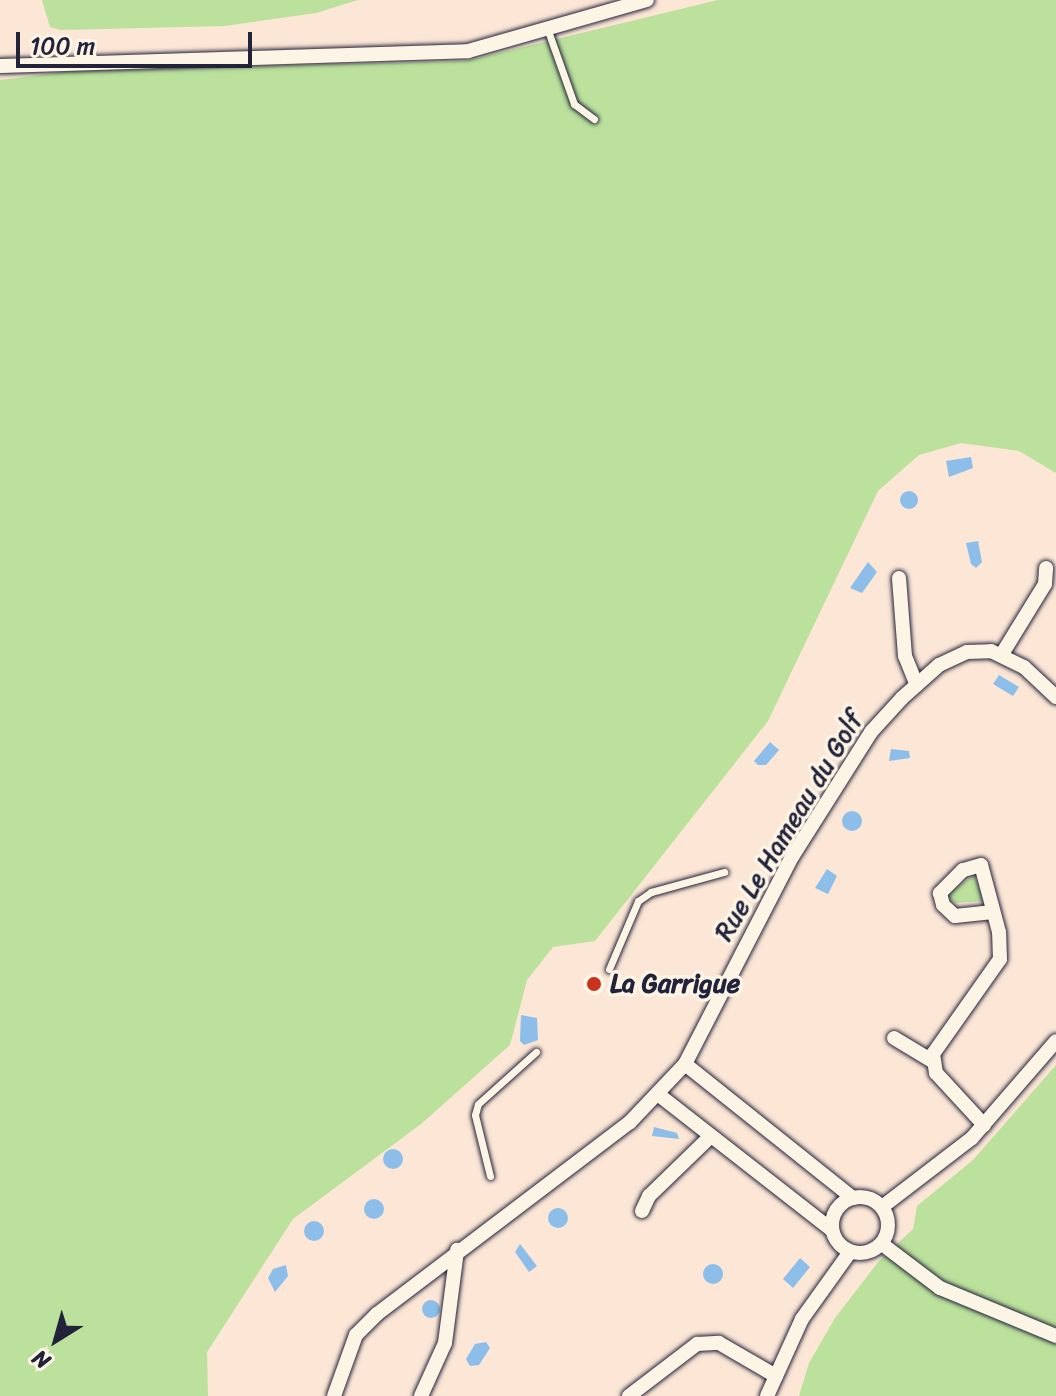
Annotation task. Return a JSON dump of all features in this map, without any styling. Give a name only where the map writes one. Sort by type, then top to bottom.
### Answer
[{"type":"street","points":[[0,66],[468,51],[647,0]]},
{"type":"street","points":[[1046,568],[1045,584],[1002,654],[1056,697]]},
{"type":"street","points":[[899,578],[905,656],[917,685]]},
{"type":"street","name":"Rue Le Hameau du Golf","points":[[334,1396],[356,1335],[457,1250],[630,1122],[659,1095],[685,1064],[744,943],[800,844],[871,732],[939,665],[967,652],[1002,654]]},
{"type":"street","points":[[984,1125],[936,1073],[933,1054],[1000,959],[993,912]]},
{"type":"street","points":[[894,1038],[934,1062]]},
{"type":"street","points":[[882,1207],[938,1168],[984,1125],[1056,1041]]},
{"type":"street","points":[[685,1064],[853,1198]]},
{"type":"street","points":[[659,1095],[832,1230],[850,1252],[862,1254],[882,1244],[888,1219],[882,1207],[868,1198],[853,1198],[840,1205],[832,1230]]},
{"type":"street","points":[[642,1211],[649,1196],[711,1136]]},
{"type":"street","points":[[882,1244],[940,1288],[1056,1336]]},
{"type":"street","points":[[421,1396],[445,1343],[457,1250]]},
{"type":"street","points":[[767,1396],[802,1319],[850,1252]]},
{"type":"street","points":[[629,1396],[697,1344],[719,1343],[776,1376]]},
{"type":"lane","points":[[547,28],[574,104],[594,119]]},
{"type":"lane","points":[[609,969],[638,901],[651,892],[724,872]]},
{"type":"lane","points":[[490,1176],[475,1115],[478,1104],[536,1052]]},
{"type":"green space","points":[[42,0],[358,0],[316,13],[225,26],[61,30],[50,27]]},
{"type":"green space","points":[[718,0],[1056,0],[1056,473],[1019,451],[961,443],[919,455],[878,491],[768,721],[595,941],[553,947],[527,980],[510,1045],[421,1124],[293,1219],[207,1352],[208,1396],[0,1396],[0,80],[72,71],[465,61]]},
{"type":"green space","points":[[974,875],[985,901],[955,903],[949,898],[949,893]]},
{"type":"green space","points":[[1056,1065],[1056,1396],[799,1396],[809,1363],[835,1318],[879,1261],[913,1229],[917,1206],[973,1160]]},
{"type":"water","points":[[971,457],[973,468],[949,477],[946,461]]},
{"type":"water","points":[[909,491],[918,500],[909,509],[900,500]]},
{"type":"water","points":[[978,541],[982,562],[976,568],[971,564],[966,543]]},
{"type":"water","points":[[868,562],[877,572],[862,593],[850,588]]},
{"type":"water","points":[[999,675],[1019,687],[1013,696],[993,684]]},
{"type":"water","points":[[770,742],[779,750],[766,765],[758,765],[754,761]]},
{"type":"water","points":[[891,749],[909,751],[910,758],[889,761]]},
{"type":"water","points":[[852,811],[859,814],[862,821],[859,828],[852,831],[845,828],[842,821],[845,814]]},
{"type":"water","points":[[827,869],[837,876],[828,894],[815,888]]},
{"type":"water","points":[[521,1015],[537,1018],[538,1040],[524,1045],[520,1041]]},
{"type":"water","points":[[654,1127],[677,1133],[679,1139],[652,1136]]},
{"type":"water","points":[[393,1149],[400,1152],[403,1159],[400,1166],[393,1169],[386,1166],[383,1159],[386,1152]]},
{"type":"water","points":[[374,1199],[381,1202],[384,1209],[381,1216],[374,1219],[367,1216],[364,1209],[367,1202]]},
{"type":"water","points":[[558,1208],[565,1211],[568,1218],[565,1225],[558,1228],[551,1225],[548,1218],[551,1211]]},
{"type":"water","points":[[314,1221],[321,1224],[324,1231],[321,1238],[314,1241],[307,1238],[304,1231],[307,1224]]},
{"type":"water","points":[[520,1244],[537,1266],[529,1272],[515,1252]]},
{"type":"water","points":[[800,1258],[810,1267],[793,1288],[783,1279]]},
{"type":"water","points":[[713,1264],[720,1267],[723,1274],[720,1281],[713,1284],[706,1281],[703,1274],[706,1267]]},
{"type":"water","points":[[286,1265],[288,1276],[275,1292],[268,1278],[273,1269]]},
{"type":"water","points":[[431,1300],[440,1309],[431,1318],[422,1309]]},
{"type":"water","points":[[486,1342],[490,1348],[479,1365],[470,1366],[466,1359],[475,1344]]},
{"type":"place","name":"La Garrigue","points":[[594,984]]}]
